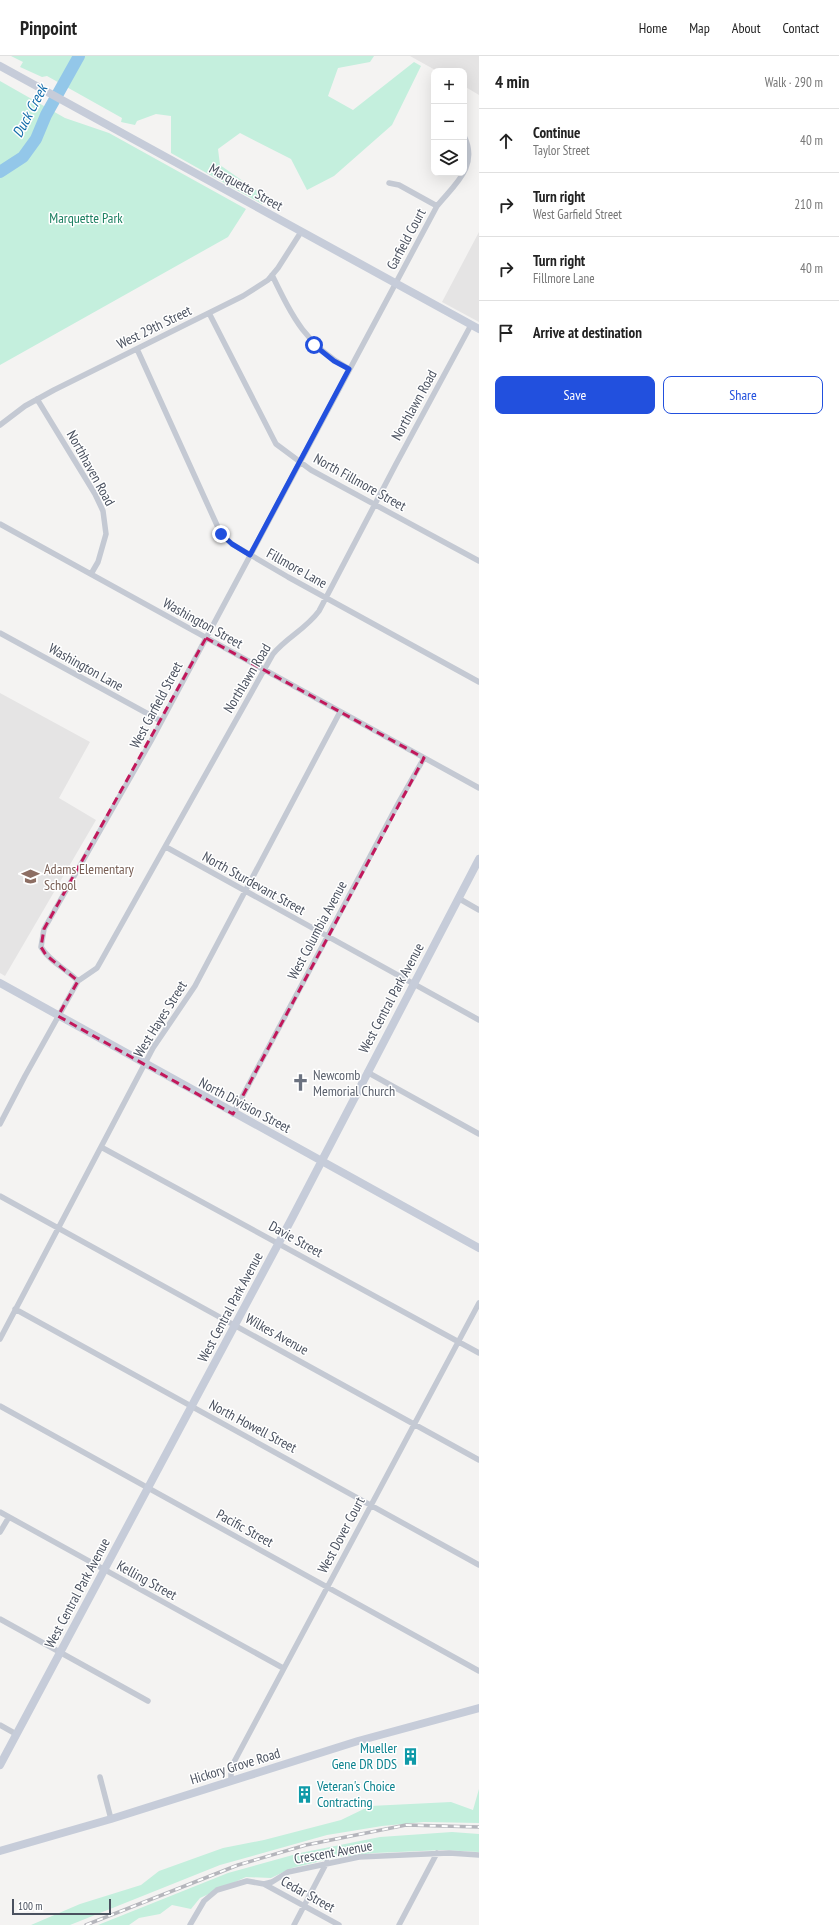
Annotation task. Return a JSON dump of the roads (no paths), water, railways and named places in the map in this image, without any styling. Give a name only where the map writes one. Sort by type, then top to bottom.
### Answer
[{"type":"main road","name":"Marquette Street","points":[[0,66],[479,329]]},
{"type":"main road","name":"West Central Park Avenue","points":[[0,1765],[235,1325],[479,859]]},
{"type":"main road","name":"North Division Street","points":[[0,983],[233,1114],[321,1160],[479,1248]]},
{"type":"main road","name":"Hickory Grove Road","points":[[0,1851],[111,1819],[231,1780],[358,1742],[479,1708]]},
{"type":"street","name":"Garfield Court","points":[[396,284],[437,206],[467,175],[473,164],[475,155],[473,146],[467,139]]},
{"type":"street","name":"Garfield Court","points":[[389,183],[399,185],[437,206]]},
{"type":"street","name":"West 29th Street","points":[[0,426],[25,406],[37,399],[243,296],[268,280],[301,232]]},
{"type":"street","points":[[272,275],[301,330],[314,345],[334,361],[349,369]]},
{"type":"street","name":"West Garfield Street","points":[[78,981],[67,969],[46,956],[41,947],[43,934],[70,882],[161,721],[299,461],[396,284]]},
{"type":"street","name":"North Fillmore Street","points":[[209,313],[271,438],[276,444],[299,461],[479,561]]},
{"type":"street","name":"Northlawn Road","points":[[78,981],[97,968],[264,670],[279,646],[312,621],[326,598],[471,325]]},
{"type":"street","name":"Fillmore Lane","points":[[137,349],[221,534],[232,544],[250,555],[479,682]]},
{"type":"street","name":"Northhaven Road","points":[[37,399],[95,494],[103,511],[106,534],[98,562],[91,574]]},
{"type":"street","name":"Washington Street","points":[[0,524],[479,788]]},
{"type":"street","name":"Washington Lane","points":[[0,633],[161,721]]},
{"type":"street","name":"West Hayes Street","points":[[0,1339],[144,1064],[165,1028],[195,986],[340,712]]},
{"type":"street","name":"West Columbia Avenue","points":[[233,1114],[400,800],[424,758]]},
{"type":"street","name":"North Sturdevant Street","points":[[166,847],[479,1020]]},
{"type":"street","points":[[458,898],[479,910]]},
{"type":"street","points":[[0,1124],[78,981]]},
{"type":"street","points":[[367,1072],[479,1134]]},
{"type":"street","name":"Davie Street","points":[[101,1147],[479,1353]]},
{"type":"street","name":"Wilkes Avenue","points":[[0,1196],[479,1460]]},
{"type":"street","name":"West Dover Court","points":[[231,1780],[231,1770],[234,1762],[479,1303]]},
{"type":"street","name":"North Howell Street","points":[[15,1309],[479,1565]]},
{"type":"street","name":"Pacific Street","points":[[0,1406],[479,1671]]},
{"type":"street","name":"Kelling Street","points":[[0,1512],[283,1668]]},
{"type":"street","points":[[0,1532],[9,1517]]},
{"type":"street","points":[[0,1619],[148,1701]]},
{"type":"street","points":[[0,1725],[16,1734]]},
{"type":"street","points":[[100,1777],[111,1819]]},
{"type":"street","points":[[399,1925],[437,1853]]},
{"type":"street","name":"Crescent Avenue","points":[[264,1884],[272,1882],[288,1872],[327,1862],[359,1857],[437,1853],[479,1855]]},
{"type":"street","points":[[294,1925],[327,1862]]},
{"type":"street","points":[[190,1925],[204,1901],[217,1890],[247,1881],[264,1884]]},
{"type":"street","name":"Cedar Street","points":[[264,1884],[339,1925]]},
{"type":"waterway","name":"Duck Creek","points":[[0,172],[23,157],[36,139],[46,115],[79,56]]},
{"type":"railway","points":[[86,1925],[238,1865],[306,1845],[406,1825],[479,1827]]},
{"type":"place","name":"Adams Elementary School","points":[[31,877]]},
{"type":"place","name":"Newcomb Memorial Church","points":[[300,1083]]},
{"type":"place","name":"Mueller Gene DR DDS","points":[[410,1756]]},
{"type":"place","name":"Veteran's Choice Contracting","points":[[304,1794]]},
{"type":"park label","name":"Marquette Park","points":[[86,218]]}]
